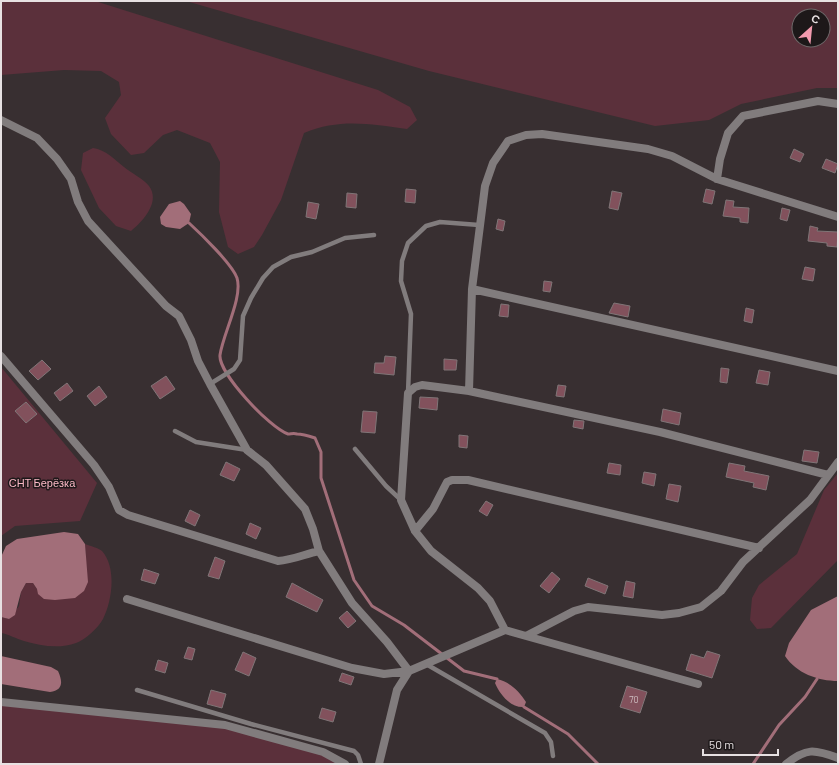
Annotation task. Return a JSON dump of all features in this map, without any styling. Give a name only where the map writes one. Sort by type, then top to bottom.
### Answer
[{"type":"street","points":[[717,179],[720,159],[728,132],[743,116],[818,101],[838,104]]},
{"type":"street","points":[[1,120],[37,138],[57,159],[71,179],[78,202],[88,221],[166,306],[179,316],[191,340],[198,361],[247,450],[266,465],[305,509],[313,529],[319,552],[352,603],[387,642],[409,671]]},
{"type":"street","points":[[469,391],[472,289],[485,186],[493,163],[508,141],[526,135],[542,134],[648,149],[672,156],[717,179],[838,217]]},
{"type":"street","points":[[472,289],[838,371]]},
{"type":"street","points":[[1,356],[94,465],[109,487],[119,510],[128,515],[155,524],[278,562],[289,560],[308,553],[319,552]]},
{"type":"street","points":[[505,630],[490,601],[478,588],[431,551],[415,531],[401,500],[408,393],[415,387],[422,385],[469,391],[660,432],[828,475]]},
{"type":"street","points":[[526,636],[574,611],[588,607],[662,615],[679,613],[701,607],[721,591],[743,562],[810,500],[838,462]]},
{"type":"street","points":[[415,531],[433,509],[447,482],[452,480],[468,480],[758,548]]},
{"type":"street","points":[[127,599],[352,668],[384,674],[409,671],[505,630],[698,684]]},
{"type":"street","points":[[379,764],[397,690],[409,671]]},
{"type":"street","points":[[1,702],[225,725],[323,752],[345,764]]},
{"type":"street","points":[[786,764],[800,753],[814,751],[838,758]]},
{"type":"lane","points":[[408,393],[411,314],[401,281],[402,261],[408,243],[426,226],[440,222],[479,225]]},
{"type":"lane","points":[[210,384],[234,369],[240,360],[243,316],[251,298],[263,278],[273,267],[291,257],[312,252],[345,238],[374,234]]},
{"type":"lane","points":[[175,431],[196,442],[247,450]]},
{"type":"lane","points":[[355,450],[386,486],[401,500]]},
{"type":"lane","points":[[426,664],[545,733],[552,742],[553,756]]},
{"type":"lane","points":[[137,690],[251,724],[354,751],[358,755],[361,764]]},
{"type":"green space","points":[[1,1],[95,1],[378,90],[410,107],[417,120],[407,129],[368,124],[343,124],[317,128],[304,133],[281,200],[262,235],[254,247],[238,254],[228,247],[219,212],[220,162],[210,143],[177,130],[163,135],[144,153],[131,155],[111,134],[105,118],[121,95],[119,82],[101,71],[64,70],[1,75]]},
{"type":"green space","points":[[186,1],[838,1],[838,88],[817,88],[741,104],[709,120],[655,126],[429,71]]},
{"type":"green space","points":[[93,148],[110,155],[144,181],[152,192],[153,199],[149,211],[131,231],[116,226],[99,208],[81,170],[83,153]]},
{"type":"green space","name":"СНТ Берёзка","points":[[1,367],[97,483],[80,521],[15,526],[1,536]]},
{"type":"green space","points":[[838,473],[838,560],[771,628],[757,629],[750,620],[752,598],[759,585],[797,554],[824,490]]},
{"type":"green space","points":[[85,544],[102,551],[110,566],[112,585],[109,603],[103,619],[95,630],[80,641],[63,646],[30,643],[1,633],[1,617],[9,619],[19,606],[21,592],[26,583],[33,583],[37,589],[87,582]]},
{"type":"green space","points":[[1,702],[225,725],[323,752],[345,764],[1,764]]},
{"type":"shaded area","points":[[180,201],[191,214],[189,223],[180,229],[166,227],[161,224],[160,217],[169,204]]},
{"type":"shaded area","points":[[64,532],[78,534],[85,544],[88,582],[84,591],[75,598],[55,600],[44,599],[38,594],[33,583],[26,583],[21,592],[15,615],[9,619],[1,617],[1,557],[6,546],[17,539]]},
{"type":"shaded area","points":[[838,596],[838,681],[830,681],[808,675],[795,667],[785,656],[789,643],[811,610]]},
{"type":"shaded area","points":[[1,656],[51,667],[58,671],[61,679],[60,687],[50,692],[1,684]]},
{"type":"shaded area","points":[[497,679],[506,682],[520,694],[526,702],[524,707],[519,707],[506,700],[495,683]]},
{"type":"building","points":[[794,149],[804,154],[800,162],[790,158]]},
{"type":"building","points":[[826,159],[838,164],[835,173],[822,168]]},
{"type":"building","points":[[406,189],[416,190],[415,203],[405,202]]},
{"type":"building","points":[[706,189],[715,191],[712,204],[703,202]]},
{"type":"building","points":[[612,191],[622,193],[618,210],[609,208]]},
{"type":"building","points":[[347,193],[357,194],[356,208],[346,207]]},
{"type":"building","points":[[726,200],[734,201],[733,207],[749,208],[748,223],[740,222],[740,218],[723,216]]},
{"type":"building","points":[[308,202],[319,204],[316,219],[306,217]]},
{"type":"building","points":[[782,208],[790,210],[787,221],[780,219]]},
{"type":"building","points":[[498,219],[505,221],[503,231],[496,229]]},
{"type":"building","points":[[810,226],[818,228],[817,231],[838,232],[837,247],[827,246],[827,243],[808,241]]},
{"type":"building","points":[[805,267],[815,269],[813,281],[802,279]]},
{"type":"building","points":[[544,281],[552,282],[550,292],[543,291]]},
{"type":"building","points":[[614,303],[630,306],[628,317],[609,313]]},
{"type":"building","points":[[501,304],[509,305],[508,317],[499,316]]},
{"type":"building","points":[[746,308],[754,310],[752,323],[744,321]]},
{"type":"building","points":[[385,356],[396,357],[394,375],[374,373],[375,363],[384,363]]},
{"type":"building","points":[[444,359],[457,360],[456,370],[444,370]]},
{"type":"building","points":[[42,360],[51,369],[38,380],[29,371]]},
{"type":"building","points":[[721,368],[729,369],[727,383],[720,382]]},
{"type":"building","points":[[759,370],[770,372],[768,385],[756,383]]},
{"type":"building","points":[[166,376],[175,389],[160,399],[151,386]]},
{"type":"building","points":[[67,383],[73,391],[60,401],[54,393]]},
{"type":"building","points":[[558,385],[566,386],[564,397],[556,396]]},
{"type":"building","points":[[99,386],[107,397],[95,406],[87,396]]},
{"type":"building","points":[[420,397],[438,398],[437,410],[419,408]]},
{"type":"building","points":[[26,402],[37,414],[26,423],[15,411]]},
{"type":"building","points":[[663,409],[681,413],[679,425],[661,421]]},
{"type":"building","points":[[363,411],[377,412],[375,433],[361,432]]},
{"type":"building","points":[[574,420],[584,421],[583,429],[573,427]]},
{"type":"building","points":[[459,435],[468,436],[467,448],[459,447]]},
{"type":"building","points":[[804,450],[819,452],[817,463],[802,461]]},
{"type":"building","points":[[226,462],[240,469],[234,481],[220,475]]},
{"type":"building","points":[[609,463],[621,465],[620,475],[607,473]]},
{"type":"building","points":[[729,463],[745,466],[744,471],[769,476],[766,490],[753,487],[754,483],[726,477]]},
{"type":"building","points":[[644,472],[656,474],[654,486],[642,483]]},
{"type":"building","points":[[669,484],[681,486],[678,502],[666,499]]},
{"type":"building","points":[[486,501],[493,505],[487,516],[479,511]]},
{"type":"building","points":[[190,510],[200,515],[195,526],[185,521]]},
{"type":"building","points":[[250,523],[261,528],[256,539],[246,534]]},
{"type":"building","points":[[215,557],[225,561],[219,579],[208,576]]},
{"type":"building","points":[[144,569],[159,574],[155,584],[141,580]]},
{"type":"building","points":[[552,572],[560,579],[549,593],[540,586]]},
{"type":"building","points":[[588,578],[608,586],[605,594],[585,586]]},
{"type":"building","points":[[626,581],[635,583],[633,598],[623,596]]},
{"type":"building","points":[[292,583],[323,600],[317,612],[286,597]]},
{"type":"building","points":[[347,611],[356,621],[348,628],[339,618]]},
{"type":"building","points":[[188,647],[195,649],[192,660],[184,658]]},
{"type":"building","points":[[707,651],[720,655],[712,678],[686,670],[691,654],[704,658]]},
{"type":"building","points":[[243,652],[256,658],[249,676],[235,670]]},
{"type":"building","points":[[158,660],[168,663],[165,673],[155,670]]},
{"type":"building","points":[[342,673],[354,677],[351,685],[339,681]]},
{"type":"building","points":[[627,686],[647,692],[640,713],[620,707]]},
{"type":"building","points":[[211,690],[226,694],[222,708],[207,704]]},
{"type":"building","points":[[322,708],[336,712],[333,722],[319,718]]},
{"type":"waterway","points":[[189,223],[223,257],[237,278],[238,286],[235,305],[220,355],[227,374],[246,399],[280,430],[288,434],[302,434],[315,438],[321,452],[321,478],[354,580],[372,606],[404,625],[464,671],[497,679]]},
{"type":"waterway","points":[[753,764],[779,725],[805,697],[817,679]]},
{"type":"waterway","points":[[524,707],[568,734],[598,764]]}]
